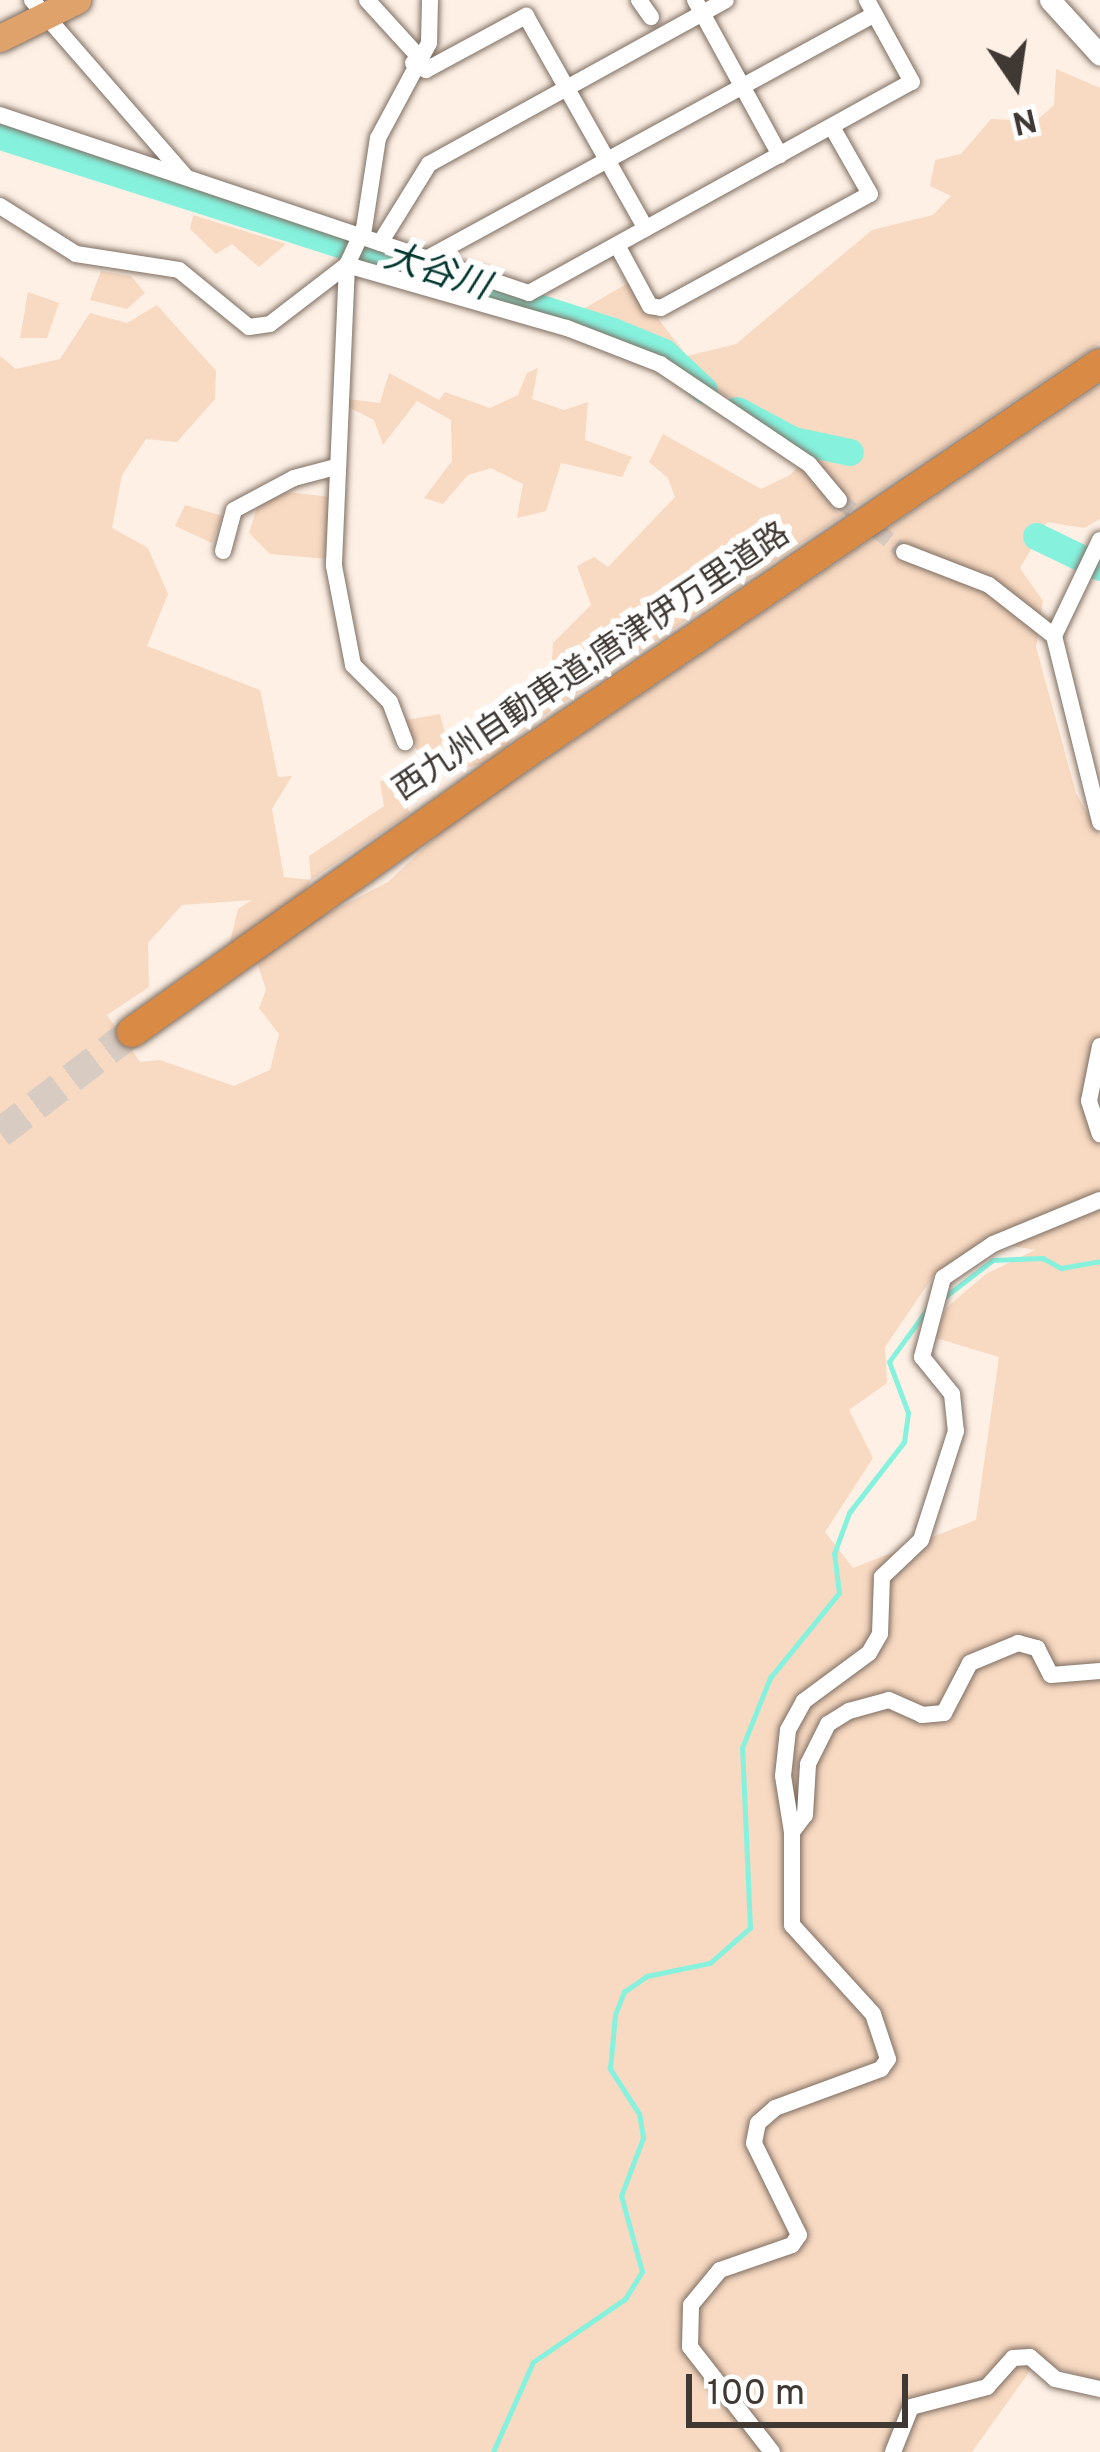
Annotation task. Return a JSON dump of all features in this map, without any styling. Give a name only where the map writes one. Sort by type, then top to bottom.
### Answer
[{"type":"highway","points":[[0,38],[39,8],[77,0]]},
{"type":"highway","name":"西九州自動車道;唐津伊万里道路","points":[[133,1032],[513,761],[1100,364]]},
{"type":"street","points":[[368,0],[426,70],[526,16],[646,229]]},
{"type":"street","points":[[405,742],[390,702],[353,665],[334,566],[336,467],[352,251],[378,138],[415,59],[429,43],[430,0]]},
{"type":"street","points":[[639,0],[651,16]]},
{"type":"street","points":[[380,243],[430,164],[698,7],[726,0]]},
{"type":"street","points":[[1050,0],[1100,55]]},
{"type":"street","points":[[698,7],[780,155]]},
{"type":"street","points":[[0,206],[76,254],[179,270],[250,327],[270,324],[352,251],[380,243],[426,259],[529,293],[912,82],[871,7],[742,86],[426,259]]},
{"type":"street","points":[[39,8],[185,177]]},
{"type":"street","points":[[0,115],[185,177],[352,251],[660,364],[809,464],[838,500]]},
{"type":"street","points":[[616,245],[650,306],[661,308],[870,194],[832,127]]},
{"type":"street","points":[[223,550],[234,510],[294,478],[336,467]]},
{"type":"street","points":[[1054,636],[1097,547]]},
{"type":"street","points":[[904,552],[989,585],[1054,636],[1100,822]]},
{"type":"street","points":[[1100,1046],[1089,1100],[1100,1134]]},
{"type":"street","points":[[772,2452],[691,2347],[691,2305],[721,2270],[792,2245],[799,2235],[754,2143],[758,2123],[775,2108],[881,2069],[888,2059],[872,2014],[792,1925],[792,1832],[783,1776],[788,1730],[804,1701],[869,1653],[880,1634],[882,1577],[921,1540],[956,1430],[952,1394],[922,1357],[943,1278],[993,1244],[1100,1200]]},
{"type":"street","points":[[792,1832],[805,1815],[808,1764],[828,1724],[849,1711],[890,1700],[922,1715],[944,1713],[970,1663],[1018,1643],[1036,1648],[1051,1675],[1100,1671]]},
{"type":"street","points":[[893,2452],[911,2407],[988,2387],[1013,2358],[1030,2357],[1055,2379],[1100,2389]]},
{"type":"shaded area","points":[[1056,69],[1100,88],[1100,343],[515,735],[513,710],[551,673],[553,643],[591,605],[577,566],[594,557],[608,567],[675,497],[668,478],[649,462],[663,434],[761,489],[790,475],[820,444],[716,390],[687,356],[736,344],[872,230],[933,215],[951,196],[930,186],[935,160],[961,154],[991,119],[1036,121],[1054,105]]},
{"type":"shaded area","points":[[193,215],[286,244],[259,267],[232,244],[216,254],[190,229]]},
{"type":"shaded area","points":[[101,271],[131,276],[145,293],[127,309],[90,300]]},
{"type":"shaded area","points":[[630,282],[687,356],[576,313]]},
{"type":"shaded area","points":[[28,292],[59,303],[47,338],[20,338]]},
{"type":"shaded area","points":[[157,305],[216,371],[215,399],[177,442],[146,439],[122,475],[112,528],[148,548],[168,594],[147,646],[260,690],[278,777],[292,776],[272,809],[284,877],[311,880],[302,897],[317,919],[388,882],[489,787],[483,764],[431,776],[401,721],[440,714],[447,740],[515,735],[504,751],[523,775],[1100,385],[1100,519],[1084,528],[1047,522],[1020,568],[1043,601],[1036,647],[1076,793],[1100,836],[1100,2382],[1037,2361],[972,2452],[0,2452],[0,356],[16,369],[60,359],[90,313],[127,323]],"holes":[[[252,900],[238,909],[229,946],[245,967],[258,965],[266,990],[259,1008],[279,1034],[270,1070],[234,1086],[160,1060],[140,1062],[107,1015],[149,987],[148,943],[182,905]],[[985,1241],[1035,1250],[986,1274],[946,1308],[936,1338],[999,1357],[976,1520],[853,1568],[825,1532],[873,1458],[849,1410],[887,1383],[885,1347],[934,1275]]]},
{"type":"shaded area","points":[[538,368],[532,399],[564,410],[588,402],[585,440],[632,457],[622,477],[561,463],[546,511],[517,518],[523,484],[491,468],[468,475],[443,504],[424,498],[452,461],[451,420],[417,401],[383,445],[374,420],[348,407],[348,399],[380,403],[389,373],[439,400],[445,392],[490,408],[518,395],[527,373]]},
{"type":"shaded area","points":[[278,491],[331,497],[328,559],[270,554],[249,533],[259,501]]},
{"type":"shaded area","points":[[185,505],[223,516],[212,543],[175,526]]},
{"type":"shaded area","points":[[390,776],[410,813],[311,880],[309,856],[384,806],[380,782]]},
{"type":"waterway","name":"大谷川","points":[[0,136],[613,331],[664,352],[704,390]]},
{"type":"waterway","name":"大谷川","points":[[737,410],[793,440],[850,452]]},
{"type":"waterway","name":"大谷川","points":[[1036,536],[1100,567]]},
{"type":"waterway","points":[[946,1296],[993,1260],[1043,1258],[1061,1268],[1100,1261]]},
{"type":"waterway","points":[[493,2452],[533,2362],[625,2299],[642,2272],[621,2196],[643,2138],[639,2114],[610,2069],[615,2015],[624,1992],[647,1976],[710,1963],[750,1928],[742,1748],[770,1678],[839,1593],[834,1554],[849,1513],[904,1442],[908,1413],[889,1362],[931,1304]]},
{"type":"tunnel","points":[[839,500],[904,552]]},
{"type":"tunnel","points":[[0,1133],[132,1032]]}]
